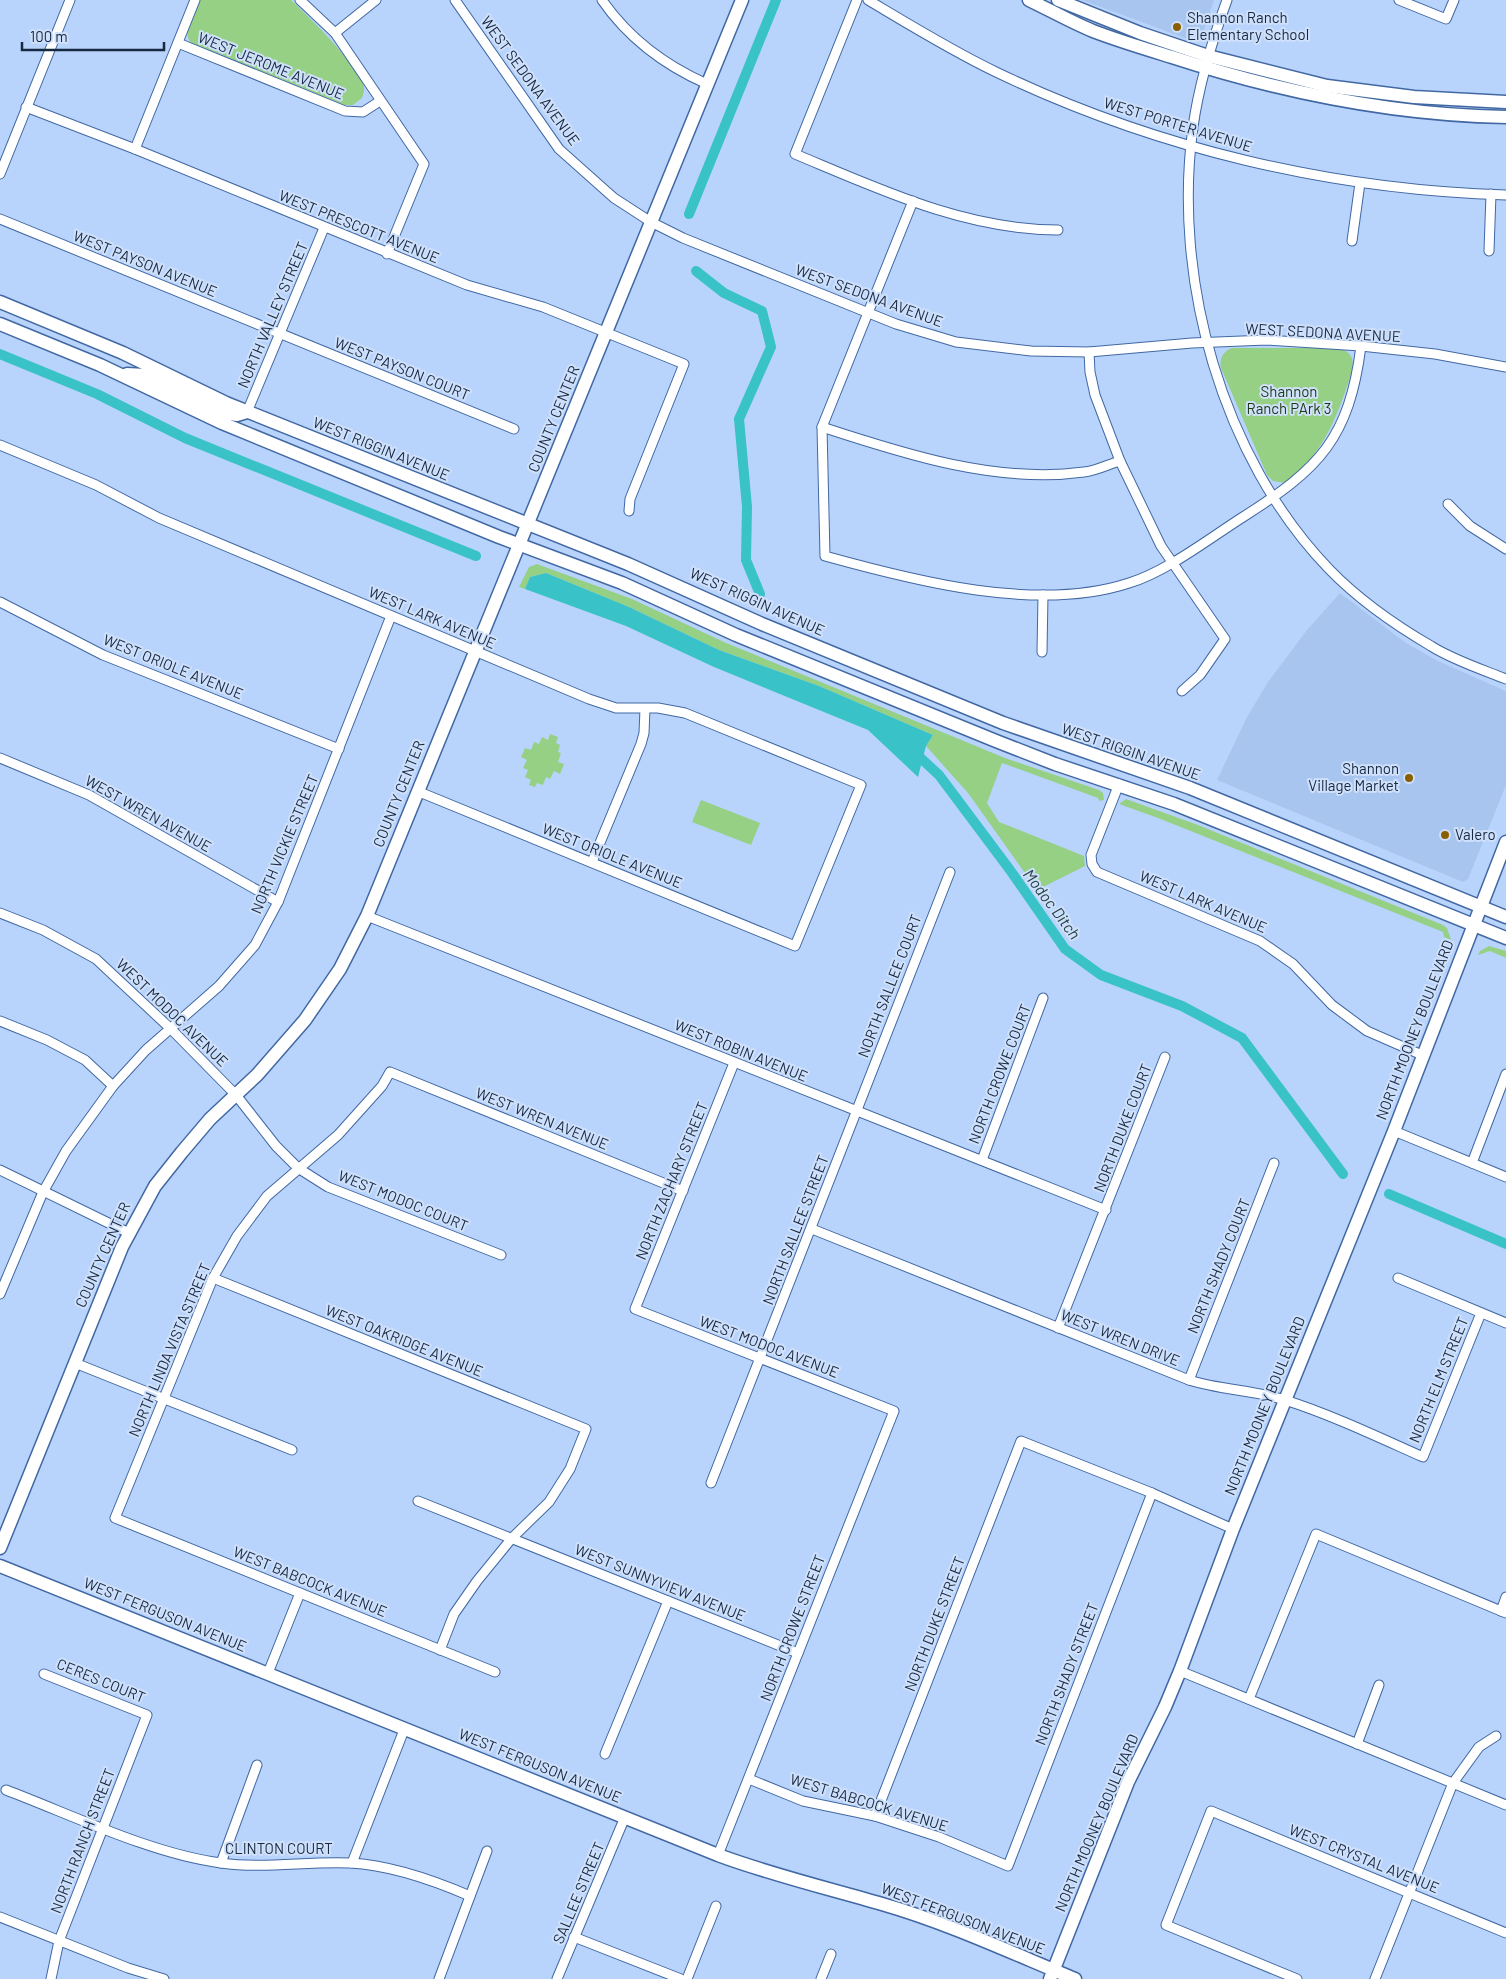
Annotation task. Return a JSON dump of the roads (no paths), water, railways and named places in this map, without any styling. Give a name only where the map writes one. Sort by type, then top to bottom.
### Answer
[{"type":"street","points":[[0,174],[70,0]]},
{"type":"street","points":[[135,149],[196,0]]},
{"type":"street","points":[[300,0],[335,34],[424,164],[388,254]]},
{"type":"street","points":[[335,34],[376,0]]},
{"type":"street","name":"WEST SEDONA AVENUE","points":[[455,0],[559,149],[598,186],[651,222],[734,260],[896,324],[956,342],[1031,351],[1089,352],[1207,342],[1267,340],[1361,346],[1435,354],[1506,367]]},
{"type":"street","points":[[602,0],[627,31],[654,55],[680,71],[707,84]]},
{"type":"street","name":"COUNTY CENTER","points":[[0,1548],[129,1233],[155,1186],[210,1119],[257,1075],[305,1020],[340,969],[367,916],[742,0]]},
{"type":"street","points":[[857,0],[795,154],[913,201],[979,222],[1026,229],[1058,230]]},
{"type":"street","name":"WEST PORTER AVENUE","points":[[868,0],[961,54],[1024,84],[1093,113],[1192,146],[1248,162],[1360,183],[1426,190],[1506,195]]},
{"type":"street","points":[[1029,0],[1094,31],[1207,62],[1290,90],[1385,107],[1469,116],[1506,116]]},
{"type":"street","points":[[1058,0],[1207,62],[1327,86],[1414,97],[1506,102]]},
{"type":"street","points":[[1227,0],[1207,62],[1193,127],[1189,193],[1192,259],[1207,342],[1221,388],[1245,448],[1286,516],[1330,569],[1374,608],[1432,647],[1506,679]]},
{"type":"street","points":[[1399,0],[1446,18],[1454,0]]},
{"type":"street","name":"WEST JEROME AVENUE","points":[[178,42],[345,111],[363,112],[380,100]]},
{"type":"street","name":"WEST PRESCOTT AVENUE","points":[[26,107],[135,149],[467,285],[543,307],[684,364],[630,499],[630,512]]},
{"type":"street","points":[[1352,240],[1360,183]]},
{"type":"street","points":[[1489,251],[1491,194]]},
{"type":"street","points":[[913,201],[822,428],[825,556],[898,576],[975,589],[1071,594],[1108,589],[1131,583],[1171,562],[1274,497],[1306,473],[1333,440],[1351,401],[1361,346]]},
{"type":"street","name":"WEST PAYSON AVENUE","points":[[0,219],[279,334]]},
{"type":"street","name":"NORTH VALLEY STREET","points":[[247,412],[324,228]]},
{"type":"street","name":"WEST RIGGIN AVENUE","points":[[0,302],[113,349],[247,412],[634,566],[762,624],[1013,727],[1190,788],[1506,918]]},
{"type":"street","points":[[0,324],[118,374],[222,423],[520,544],[622,582],[736,635],[996,742],[1193,811],[1506,938]]},
{"type":"street","name":"WEST PAYSON COURT","points":[[279,334],[514,429]]},
{"type":"street","points":[[1089,352],[1090,372],[1095,396],[1120,460],[1161,546],[1225,640],[1200,675],[1182,691]]},
{"type":"street","points":[[118,374],[145,375],[194,401],[229,414],[247,412]]},
{"type":"street","points":[[822,428],[910,455],[988,470],[1049,475],[1086,472],[1120,460]]},
{"type":"street","name":"WEST LARK AVENUE","points":[[0,445],[96,484],[159,518],[603,704],[616,708],[658,708],[685,713],[861,785],[796,946]]},
{"type":"street","points":[[1448,504],[1470,526],[1506,549]]},
{"type":"street","points":[[1042,652],[1044,594]]},
{"type":"street","name":"WEST ORIOLE AVENUE","points":[[0,602],[103,655],[339,749]]},
{"type":"street","name":"NORTH VICKIE STREET","points":[[0,1294],[43,1192],[66,1151],[113,1086],[146,1050],[219,986],[255,945],[278,902],[391,616]]},
{"type":"street","points":[[592,862],[641,744],[646,709]]},
{"type":"street","name":"WEST WREN AVENUE","points":[[0,758],[89,795],[278,902]]},
{"type":"street","name":"WEST LARK AVENUE","points":[[1119,784],[1091,855],[1092,864],[1097,872],[1260,941],[1293,964],[1332,1005],[1366,1031],[1422,1055]]},
{"type":"street","name":"WEST ORIOLE AVENUE","points":[[417,791],[796,946]]},
{"type":"street","name":"NORTH MOONEY BOULEVARD","points":[[1052,1975],[1128,1782],[1165,1707],[1180,1671],[1233,1528],[1394,1130],[1506,842]]},
{"type":"street","name":"NORTH SALLEE COURT","points":[[856,1112],[950,872]]},
{"type":"street","name":"WEST MODOC AVENUE","points":[[0,913],[43,930],[96,959],[172,1029],[236,1095],[276,1146],[298,1168]]},
{"type":"street","name":"WEST ROBIN AVENUE","points":[[367,916],[1106,1210]]},
{"type":"street","name":"NORTH CROWE COURT","points":[[982,1160],[1043,998]]},
{"type":"street","points":[[0,1021],[47,1040],[85,1060],[113,1086]]},
{"type":"street","name":"NORTH DUKE COURT","points":[[1106,1210],[1165,1057]]},
{"type":"street","name":"NORTH ZACHARY STREET","points":[[635,1309],[734,1063]]},
{"type":"street","name":"WEST WREN AVENUE","points":[[390,1072],[683,1191]]},
{"type":"street","name":"NORTH LINDA VISTA STREET","points":[[115,1518],[213,1278],[237,1236],[267,1196],[338,1135],[382,1086],[390,1072]]},
{"type":"street","points":[[1472,1163],[1506,1074]]},
{"type":"street","name":"NORTH SALLEE STREET","points":[[760,1359],[856,1112]]},
{"type":"street","points":[[1394,1130],[1506,1177]]},
{"type":"street","name":"NORTH SHADY COURT","points":[[1189,1380],[1274,1163]]},
{"type":"street","name":"WEST MODOC COURT","points":[[298,1168],[328,1187],[501,1255]]},
{"type":"street","points":[[0,1170],[129,1233]]},
{"type":"street","points":[[1058,1328],[1106,1210]]},
{"type":"street","name":"WEST WREN DRIVE","points":[[812,1229],[1189,1380],[1223,1389],[1251,1391],[1286,1400],[1423,1456]]},
{"type":"street","name":"WEST OAKRIDGE AVENUE","points":[[213,1278],[586,1429],[570,1469],[549,1502],[512,1538]]},
{"type":"street","points":[[1398,1278],[1506,1323]]},
{"type":"street","name":"WEST MODOC AVENUE","points":[[635,1309],[894,1411]]},
{"type":"street","name":"NORTH ELM STREET","points":[[1423,1456],[1481,1313]]},
{"type":"street","points":[[711,1482],[760,1359]]},
{"type":"street","points":[[75,1363],[292,1450]]},
{"type":"street","name":"NORTH CROWE STREET","points":[[718,1855],[750,1779],[894,1411]]},
{"type":"street","name":"NORTH DUKE STREET","points":[[875,1816],[1021,1441],[1152,1493]]},
{"type":"street","points":[[1152,1493],[1233,1528]]},
{"type":"street","name":"NORTH SHADY STREET","points":[[1008,1866],[1152,1493]]},
{"type":"street","name":"WEST SUNNYVIEW AVENUE","points":[[418,1501],[798,1653]]},
{"type":"street","name":"WEST BABCOCK AVENUE","points":[[115,1518],[495,1672]]},
{"type":"street","points":[[1250,1699],[1316,1534],[1503,1612],[1506,1597]]},
{"type":"street","points":[[440,1650],[454,1614],[512,1538]]},
{"type":"street","name":"WEST FERGUSON AVENUE","points":[[0,1566],[718,1855],[760,1871],[901,1910],[1052,1975],[1075,1979]]},
{"type":"street","points":[[268,1673],[300,1593]]},
{"type":"street","points":[[605,1754],[668,1601]]},
{"type":"street","points":[[1180,1671],[1506,1805]]},
{"type":"street","name":"CERES COURT","points":[[44,1674],[147,1715]]},
{"type":"street","points":[[1356,1744],[1379,1685]]},
{"type":"street","name":"NORTH RANCH STREET","points":[[51,1979],[59,1941],[147,1715]]},
{"type":"street","points":[[352,1863],[404,1730]]},
{"type":"street","points":[[1375,1979],[1411,1893],[1452,1783],[1479,1747],[1496,1736]]},
{"type":"street","points":[[221,1863],[257,1765]]},
{"type":"street","name":"WEST BABCOCK AVENUE","points":[[750,1779],[803,1800],[875,1816],[940,1837],[1008,1866]]},
{"type":"street","name":"CLINTON COURT","points":[[6,1790],[152,1846],[221,1863],[256,1865],[352,1863],[408,1874],[470,1896]]},
{"type":"street","name":"WEST CRYSTAL AVENUE","points":[[1297,1979],[1166,1925],[1211,1811],[1506,1933]]},
{"type":"street","name":"SALLEE STREET","points":[[558,1979],[625,1817]]},
{"type":"street","points":[[439,1979],[487,1851]]},
{"type":"street","points":[[687,1979],[716,1906]]},
{"type":"street","points":[[0,1917],[128,1968],[164,1979]]},
{"type":"street","points":[[574,1938],[681,1979]]},
{"type":"street","points":[[821,1979],[831,1954]]},
{"type":"waterway","points":[[689,214],[776,0]]},
{"type":"waterway","points":[[696,271],[724,293],[762,311],[771,347],[739,419],[747,507],[746,560],[760,594]]},
{"type":"waterway","points":[[0,354],[97,394],[185,438],[476,556]]},
{"type":"waterway","name":"Modoc Ditch","points":[[913,751],[939,775],[1010,870],[1065,949],[1101,975],[1182,1006],[1242,1038],[1343,1174]]},
{"type":"waterway","name":"Modoc Ditch","points":[[1389,1194],[1506,1244]]},
{"type":"place","name":"Shannon Ranch Elementary School","points":[[1177,27]]},
{"type":"place","name":"Shannon Village Market","points":[[1409,778]]},
{"type":"place","name":"Valero","points":[[1445,835]]},
{"type":"park label","name":"Shannon Ranch PArk 3","points":[[1289,400]]}]
